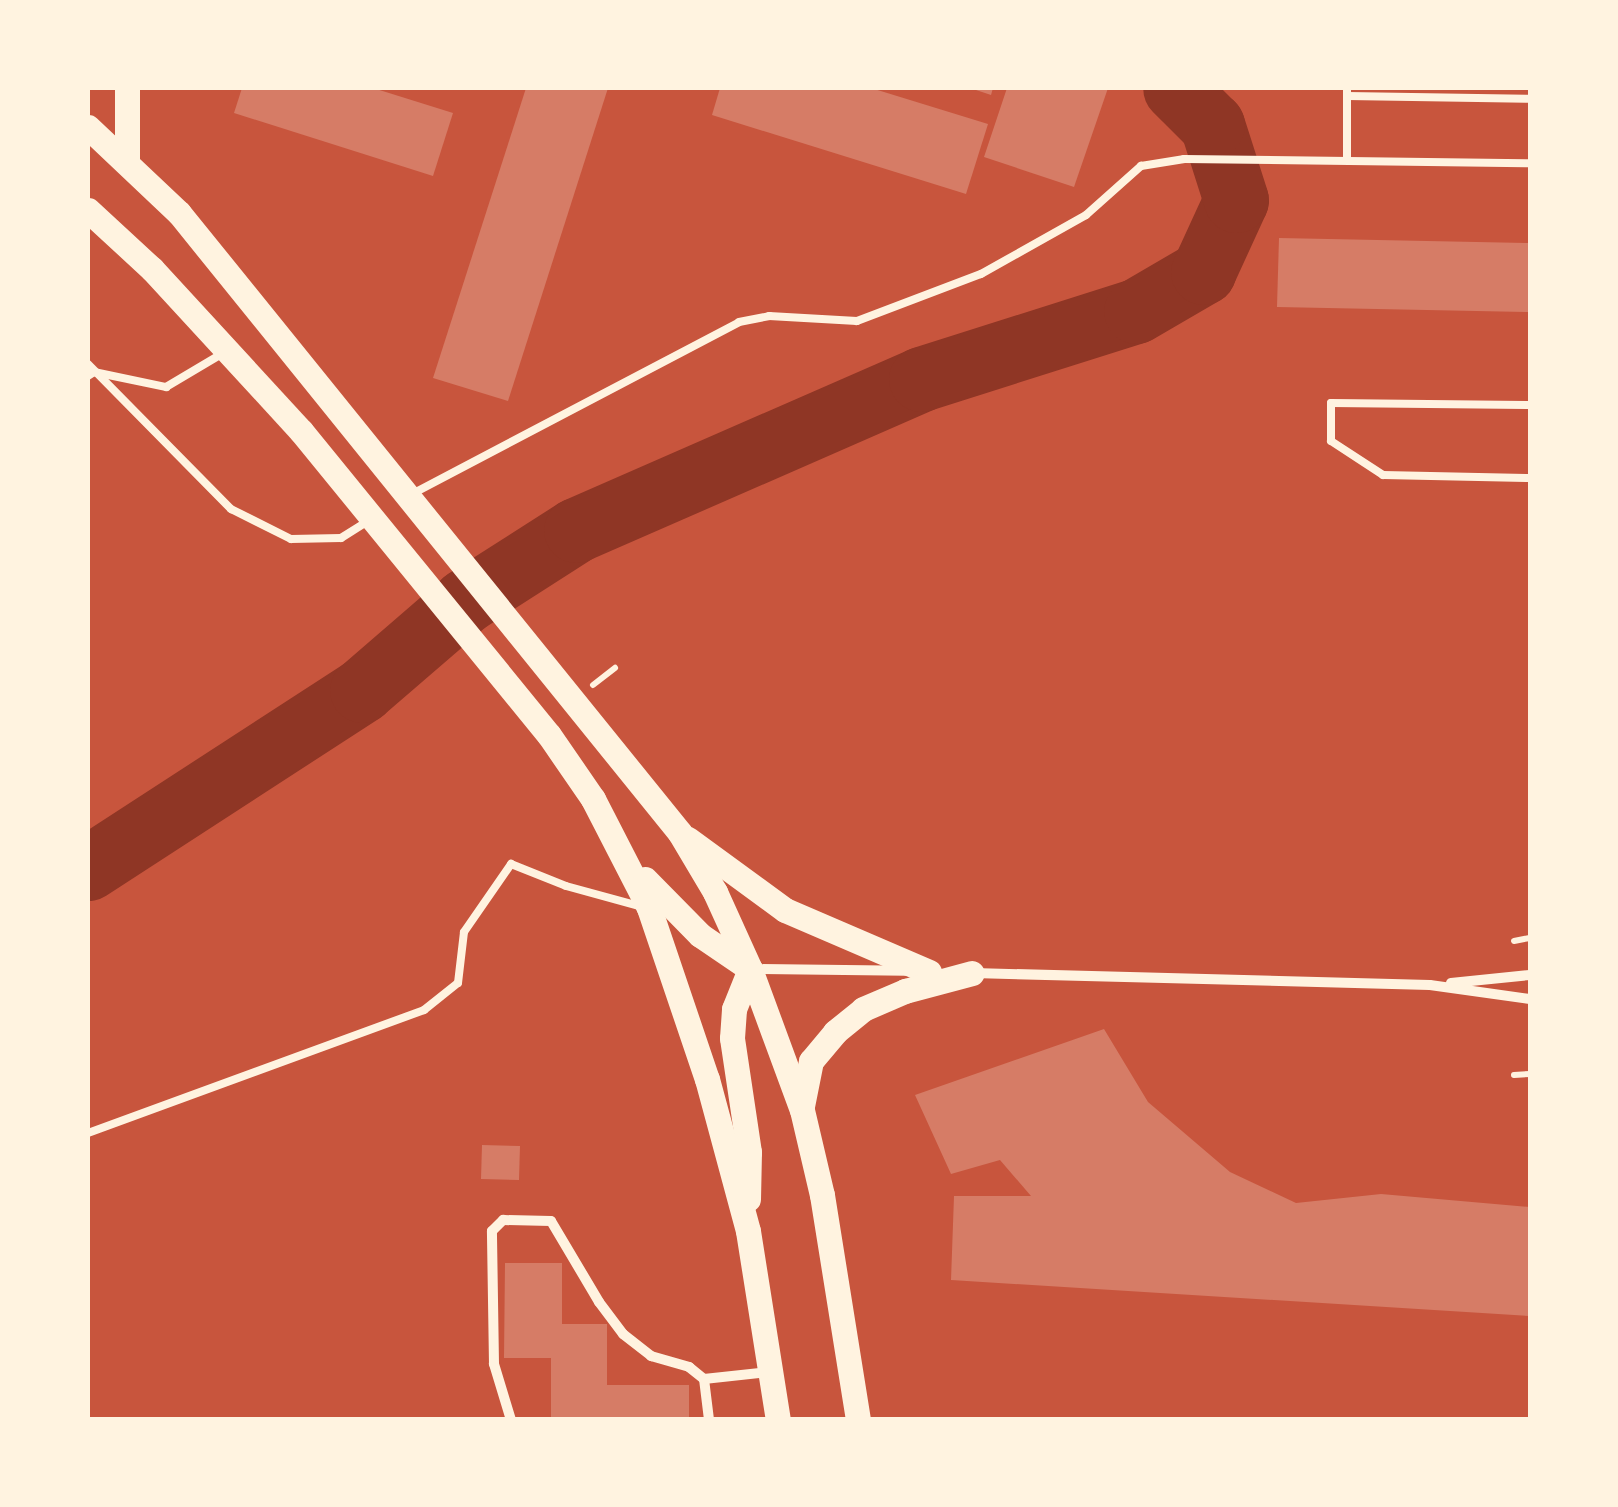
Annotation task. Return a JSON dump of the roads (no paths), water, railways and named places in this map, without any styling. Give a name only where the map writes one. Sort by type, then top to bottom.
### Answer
[{"type":"main road","points":[[127,88],[127,160]]},
{"type":"main road","points":[[88,127],[179,213],[680,833],[714,892],[750,969],[802,1110],[822,1195],[858,1420]]},
{"type":"main road","points":[[88,210],[228,349],[396,546],[549,735],[624,854],[649,908],[707,1079],[748,1231],[778,1420]]},
{"type":"main road","points":[[680,833],[785,910],[929,972]]},
{"type":"main road","points":[[624,854],[700,935],[750,969]]},
{"type":"main road","points":[[748,1231],[749,1152],[732,1038],[734,1009],[750,969]]},
{"type":"main road","points":[[802,1110],[811,1062],[849,1020],[905,991],[972,973]]},
{"type":"street","points":[[750,969],[1430,985],[1530,999]]},
{"type":"street","points":[[1430,985],[1530,976]]},
{"type":"street","points":[[511,1420],[494,1364],[492,1231],[503,1220],[551,1221],[623,1334],[651,1356],[689,1367],[704,1379],[709,1420]]},
{"type":"street","points":[[704,1379],[771,1372]]},
{"type":"lane","points":[[1347,160],[1347,92],[1530,99]]},
{"type":"lane","points":[[409,496],[739,322],[769,316],[856,321],[981,274],[1055,236],[1086,215],[1141,166],[1184,158],[1530,163]]},
{"type":"lane","points":[[90,371],[166,386],[228,349]]},
{"type":"lane","points":[[90,371],[231,509],[291,540],[342,538],[372,518]]},
{"type":"lane","points":[[1530,405],[1331,402],[1331,441],[1383,475],[1530,478]]},
{"type":"lane","points":[[88,1133],[424,1010],[458,984],[464,932],[511,864],[566,886],[649,908]]},
{"type":"waterway","points":[[88,868],[362,690],[465,601],[576,530],[921,379],[1136,311],[1203,272],[1236,200],[1212,125],[1175,88]]}]
